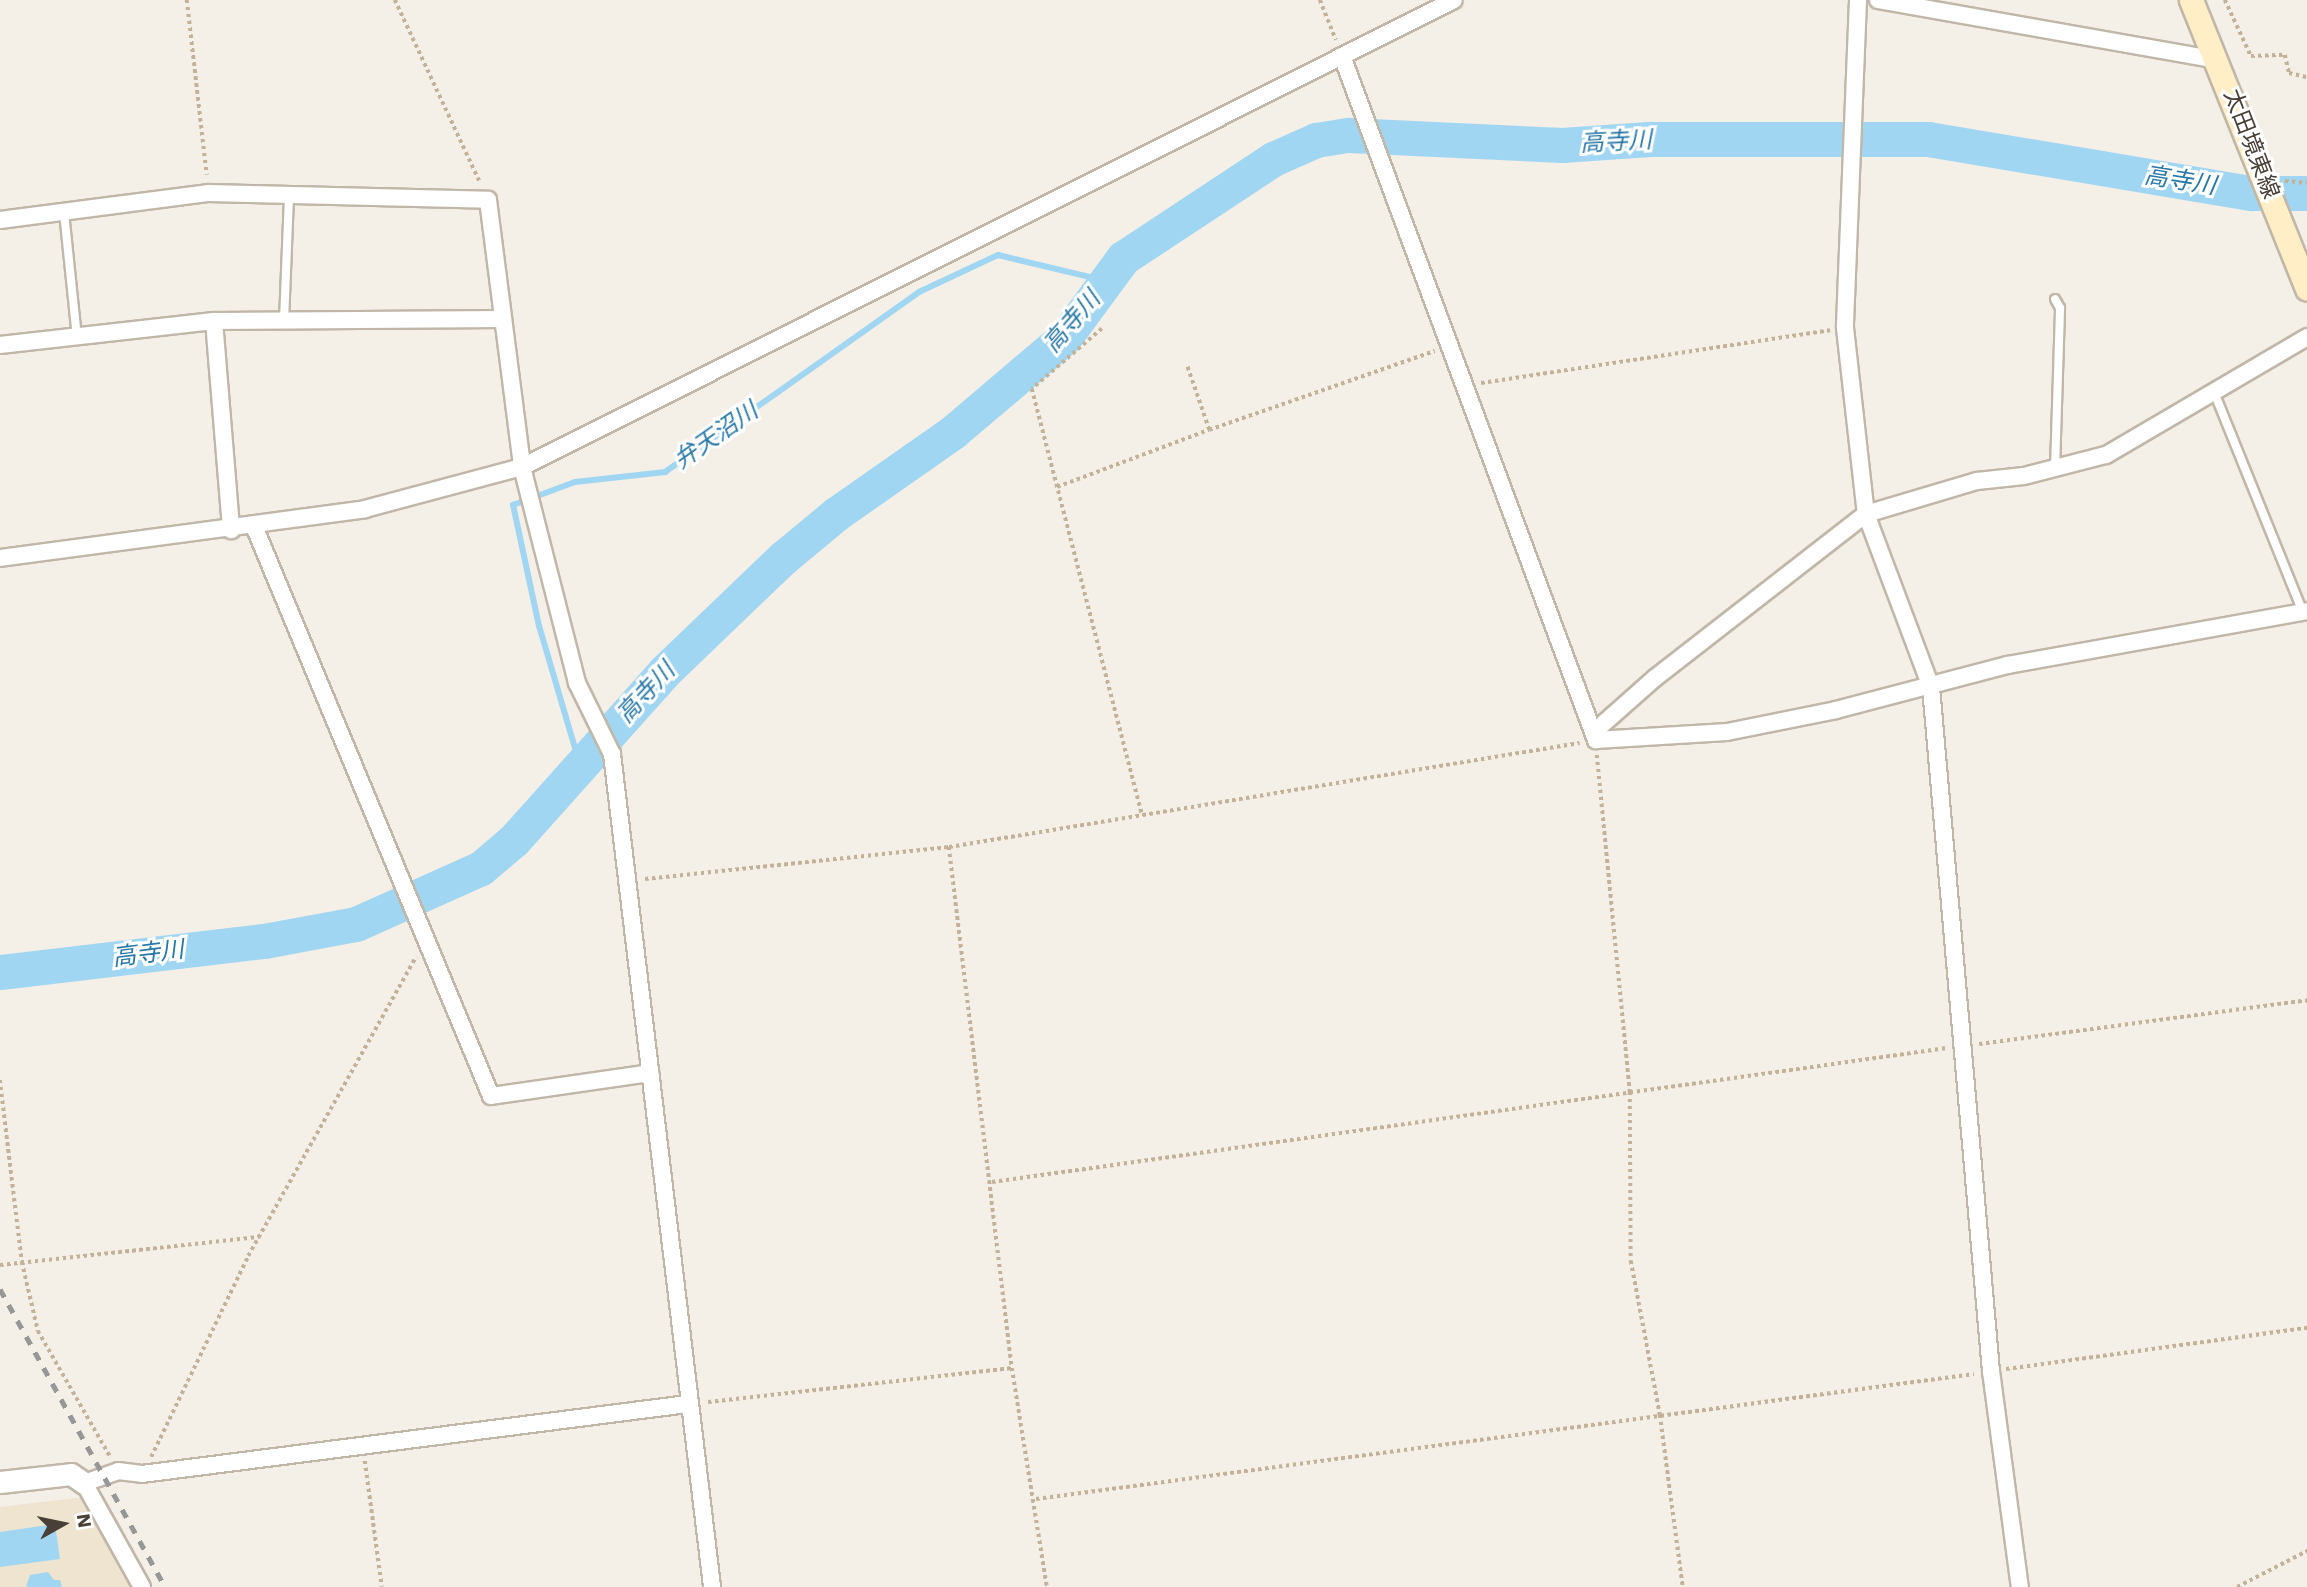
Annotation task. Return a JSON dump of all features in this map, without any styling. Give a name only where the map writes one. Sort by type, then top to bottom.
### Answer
[{"type":"main road","name":"太田境東線","points":[[2191,0],[2218,60],[2307,289]]},
{"type":"street","points":[[0,558],[231,530],[365,509],[522,467],[1454,0]]},
{"type":"street","points":[[1858,0],[1845,328],[1866,514],[1931,687],[1991,1371],[2021,1587]]},
{"type":"street","points":[[1878,0],[2218,60]]},
{"type":"street","points":[[1342,56],[1595,735]]},
{"type":"street","points":[[0,220],[209,194],[488,200],[522,467],[577,683],[612,754],[712,1587]]},
{"type":"street","points":[[0,345],[214,321],[503,319]]},
{"type":"street","points":[[214,321],[231,530]]},
{"type":"street","points":[[1595,735],[1655,678],[1866,514],[1977,481],[2055,469],[2106,455],[2307,337]]},
{"type":"street","points":[[254,526],[424,943],[491,1096],[650,1073]]},
{"type":"street","points":[[1595,735],[1727,732],[1931,687],[2008,665],[2305,612]]},
{"type":"street","points":[[84,1483],[118,1471],[142,1474],[688,1404]]},
{"type":"street","points":[[0,1482],[71,1474],[84,1483],[142,1587]]},
{"type":"lane","points":[[284,321],[289,195]]},
{"type":"lane","points":[[64,212],[77,337]]},
{"type":"lane","points":[[2055,299],[2060,308],[2055,469]]},
{"type":"lane","points":[[2214,392],[2305,612]]},
{"type":"path","points":[[187,0],[209,194]]},
{"type":"path","points":[[395,0],[488,200]]},
{"type":"path","points":[[1320,0],[1342,56]]},
{"type":"path","points":[[2225,0],[2251,56],[2285,55],[2288,74],[2307,77]]},
{"type":"path","points":[[1465,386],[1845,328]]},
{"type":"path","points":[[1102,329],[1031,388],[1142,815]]},
{"type":"path","points":[[1057,487],[1209,430],[1451,346]]},
{"type":"path","points":[[1187,366],[1209,430]]},
{"type":"path","points":[[627,881],[950,847],[1595,735],[1630,1092],[1631,1261],[1660,1415],[1682,1587]]},
{"type":"path","points":[[950,847],[992,1182],[1012,1368],[1036,1499],[1046,1587]]},
{"type":"path","points":[[142,1474],[260,1237],[424,943]]},
{"type":"path","points":[[992,1182],[2307,1000]]},
{"type":"path","points":[[0,1080],[22,1262],[38,1331],[118,1471]]},
{"type":"path","points":[[0,1265],[260,1237]]},
{"type":"path","points":[[1036,1499],[2307,1328]]},
{"type":"path","points":[[688,1404],[1012,1368]]},
{"type":"path","points":[[363,1446],[382,1587]]},
{"type":"path","points":[[2237,1587],[2307,1551]]},
{"type":"shaded area","points":[[84,1497],[134,1587],[0,1587],[0,1507]]},
{"type":"water","points":[[55,1524],[60,1559],[0,1567],[0,1532]]},
{"type":"water","points":[[48,1572],[54,1580],[60,1580],[62,1587],[26,1587],[30,1575]]},
{"type":"waterway","name":"高寺川","points":[[0,972],[264,941],[356,924],[481,868],[514,840],[664,672],[783,558],[836,514],[953,432],[1065,337],[1123,258],[1273,159],[1316,140],[1349,135],[1562,145],[1649,139],[1928,139],[2252,193],[2307,193]]},
{"type":"waterway","name":"弁天沼川","points":[[580,765],[539,626],[513,505],[575,482],[665,472],[919,292],[998,255],[1106,281]]},
{"type":"railway","points":[[0,1289],[165,1587]]}]
